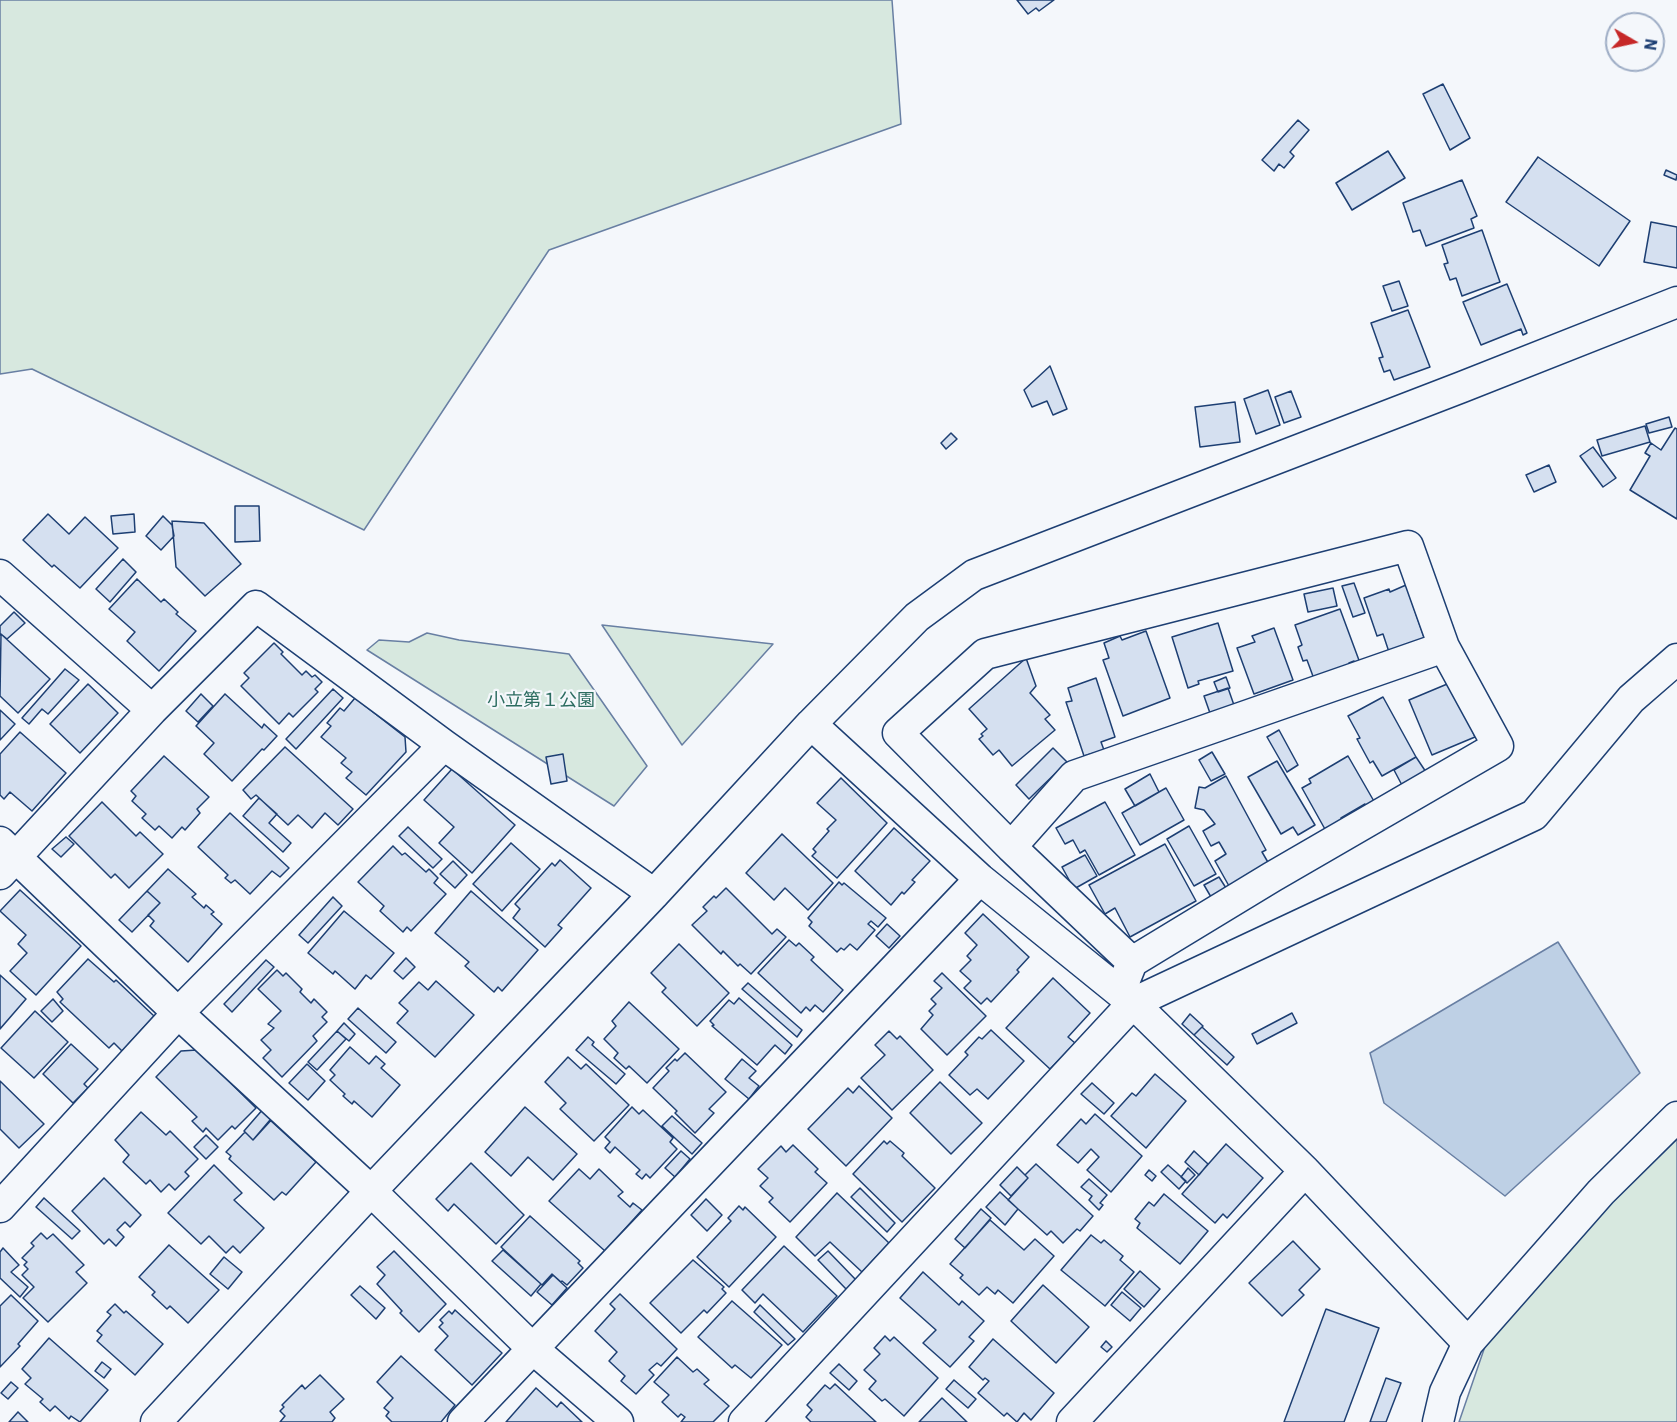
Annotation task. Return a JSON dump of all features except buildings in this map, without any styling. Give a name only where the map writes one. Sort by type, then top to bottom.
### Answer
[{"type":"street","points":[[156,1422],[371,1191],[654,894],[811,724],[916,617],[974,574],[1677,302]]},
{"type":"street","points":[[1126,997],[1132,962],[1272,877],[1498,746],[1444,647],[1408,546],[985,654],[898,733],[1011,847],[1132,962]]},
{"type":"street","points":[[0,575],[152,710]]},
{"type":"street","points":[[618,1422],[532,1348],[371,1191],[5,857],[256,606],[444,745],[654,894]]},
{"type":"street","points":[[1011,847],[1074,776],[1444,647]]},
{"type":"street","points":[[744,1422],[1126,997],[1534,815],[1631,699],[1677,659]]},
{"type":"street","points":[[811,724],[980,879],[1126,997],[1305,1171],[1468,1343]]},
{"type":"street","points":[[0,1207],[178,1013],[444,745]]},
{"type":"street","points":[[463,1422],[980,879]]},
{"type":"street","points":[[1438,1422],[1445,1392],[1468,1343],[1601,1192],[1677,1117]]},
{"type":"street","points":[[1072,1422],[1305,1171]]},
{"type":"green space","points":[[0,0],[892,0],[901,124],[549,250],[364,530],[32,369],[0,374]]},
{"type":"green space","name":"小立第１公園","points":[[602,625],[773,644],[682,745]]},
{"type":"green space","name":"小立第１公園","points":[[427,633],[459,640],[569,654],[647,766],[614,806],[367,650],[379,640],[409,642]]},
{"type":"green space","points":[[1677,1132],[1677,1422],[1459,1422],[1503,1294]]},
{"type":"water","points":[[1558,942],[1640,1073],[1505,1196],[1384,1103],[1370,1053]]}]
